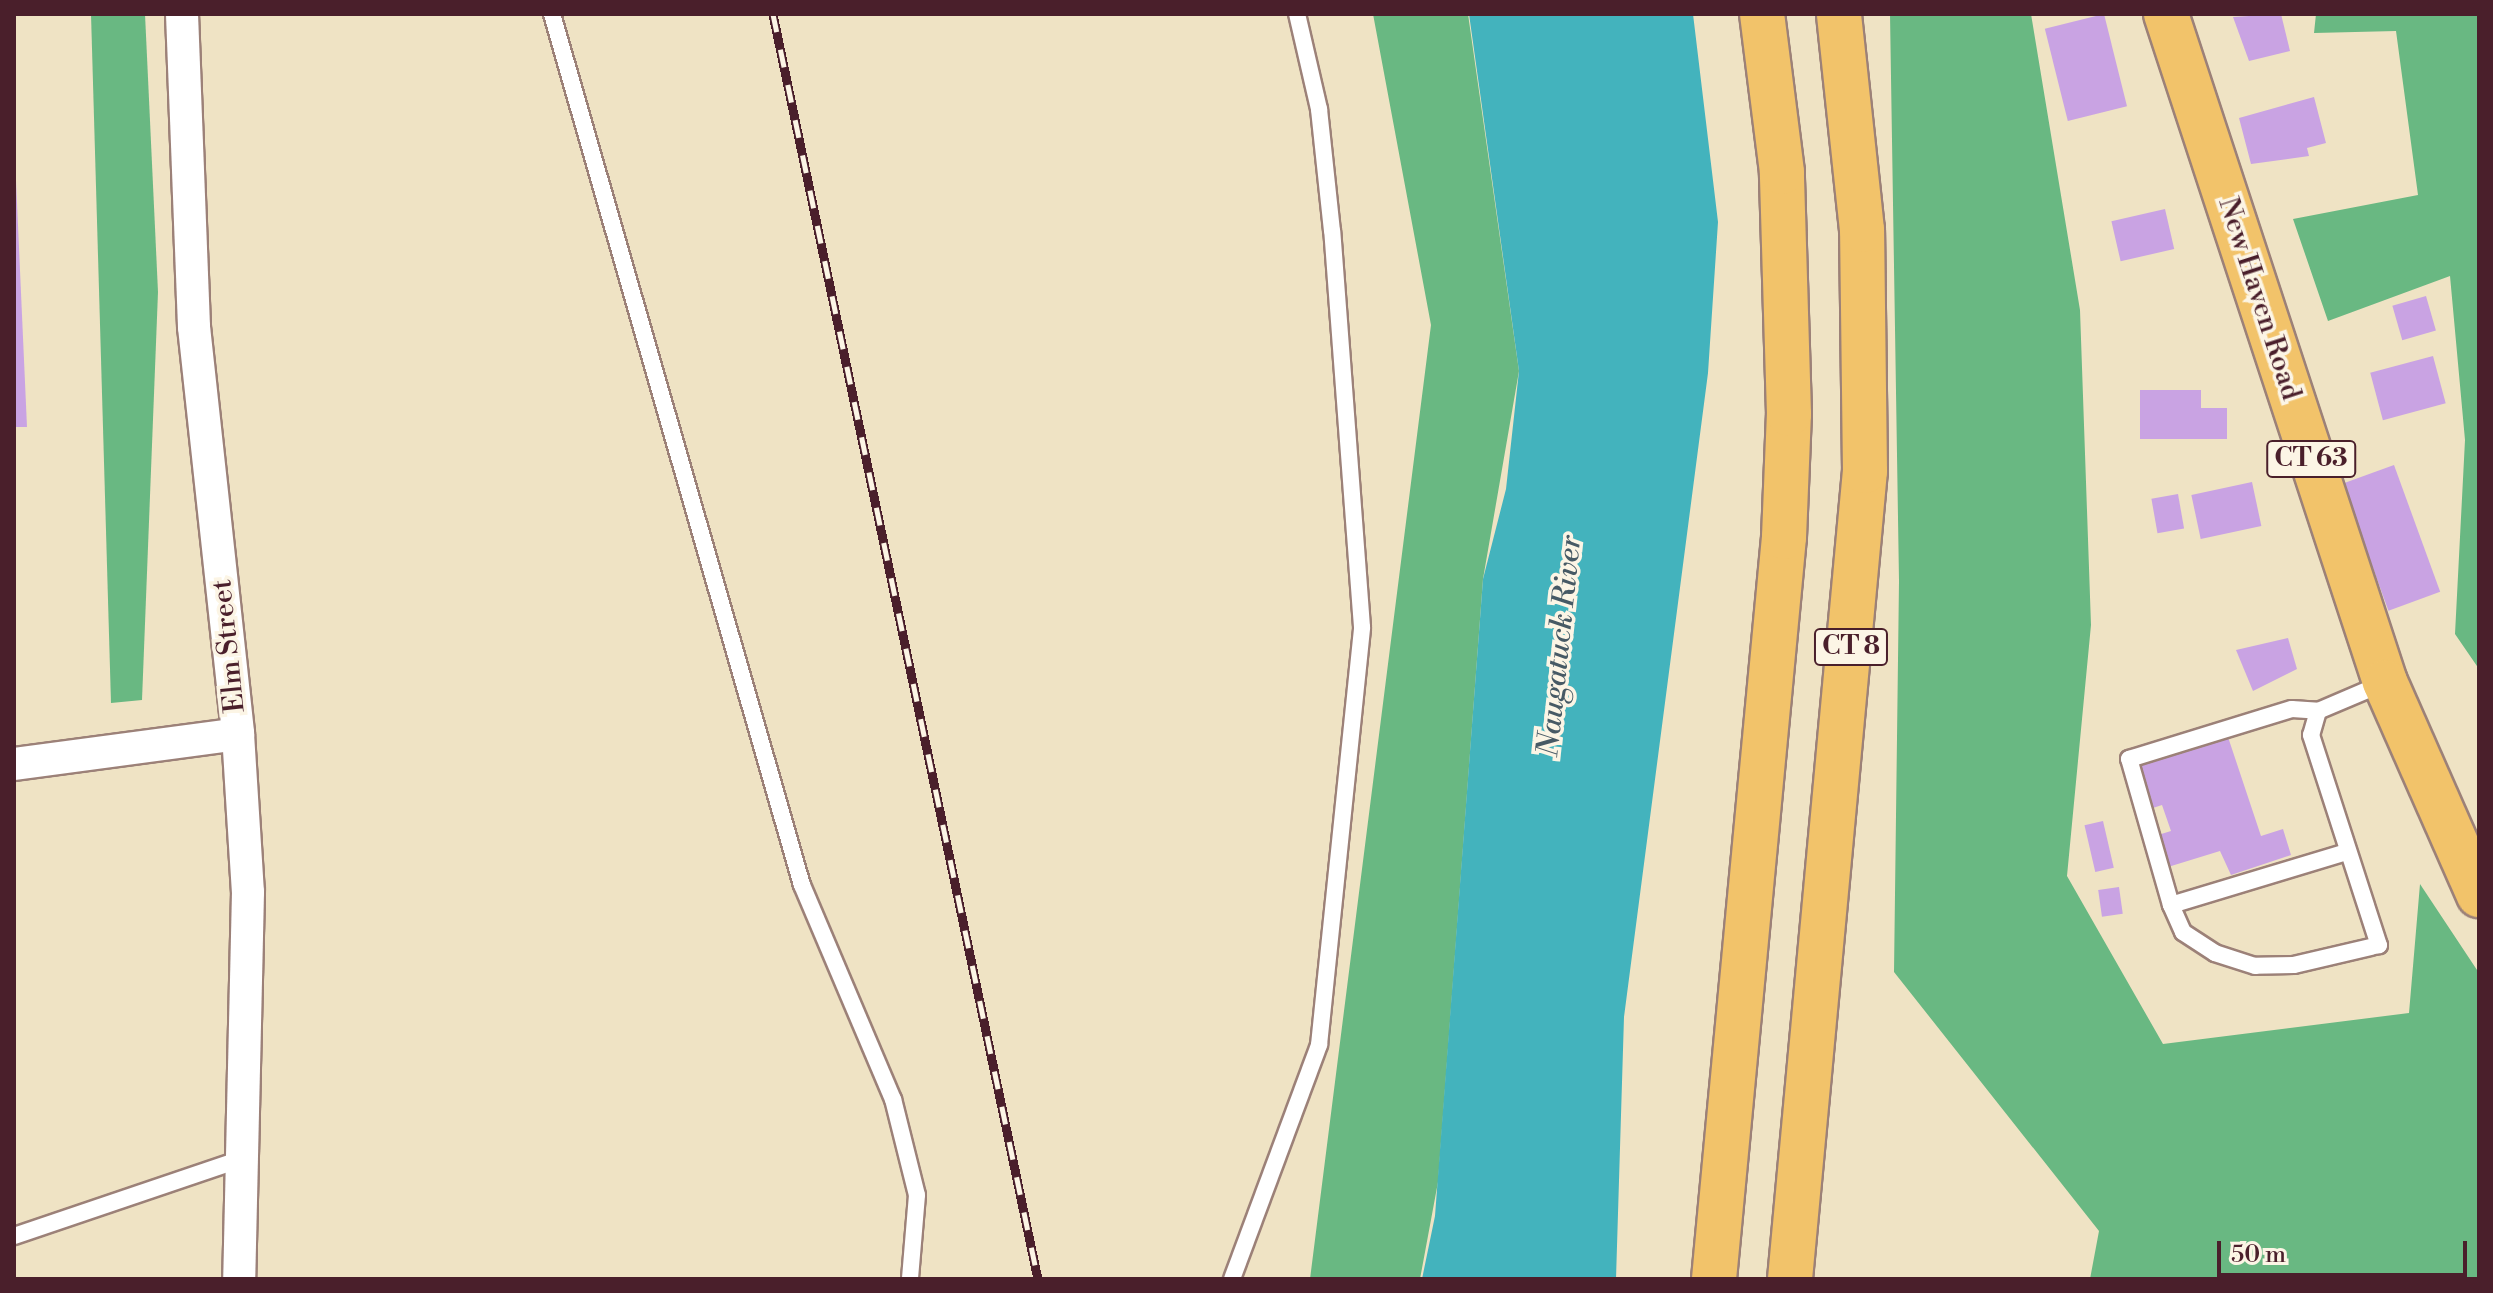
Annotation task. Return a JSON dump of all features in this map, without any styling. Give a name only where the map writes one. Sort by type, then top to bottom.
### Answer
[{"type":"main road","name":"CT 8","points":[[1714,1279],[1784,537],[1789,414],[1782,172],[1762,14]]},
{"type":"main road","name":"CT 8","points":[[1790,1279],[1865,471],[1862,230],[1839,14]]},
{"type":"main road","name":"New Haven Road","points":[[2166,14],[2385,682],[2479,895]]},
{"type":"street","name":"Elm Street","points":[[182,14],[194,327],[238,734],[248,892],[239,1279]]},
{"type":"street","points":[[14,764],[238,734]]},
{"type":"lane","points":[[552,14],[802,885],[893,1099],[917,1195],[910,1279]]},
{"type":"lane","points":[[1232,1279],[1319,1045],[1362,627],[1327,185],[1297,14]]},
{"type":"lane","points":[[2318,711],[2311,735],[2346,852],[2379,945],[2344,959],[2255,966],[2215,953],[2183,932],[2171,905],[2129,759],[2292,709],[2318,711],[2385,682]]},
{"type":"lane","points":[[2171,905],[2346,852]]},
{"type":"lane","points":[[14,1236],[242,1159]]},
{"type":"green space","points":[[91,14],[145,14],[158,292],[142,700],[111,703]]},
{"type":"green space","points":[[1373,14],[1468,14],[1519,371],[1483,579],[1438,1182],[1420,1279],[1310,1279],[1431,325]]},
{"type":"green space","points":[[1890,14],[2031,14],[2080,310],[2091,625],[2067,876],[2163,1044],[2409,1013],[2420,884],[2479,973],[2479,1279],[2090,1279],[2099,1231],[1894,972],[1899,581]]},
{"type":"green space","points":[[2316,14],[2479,14],[2479,669],[2455,634],[2465,440],[2450,276],[2328,321],[2293,219],[2418,195],[2396,31],[2314,33]]},
{"type":"water","name":"Naugatuck River","points":[[1469,14],[1693,14],[1718,222],[1708,373],[1624,1017],[1616,1279],[1422,1279],[1435,1216],[1483,579],[1506,489],[1519,371]]},
{"type":"building","points":[[2104,14],[2127,106],[2068,121],[2045,29]]},
{"type":"building","points":[[2281,14],[2290,51],[2249,61],[2233,17]]},
{"type":"building","points":[[2314,97],[2326,143],[2307,148],[2309,156],[2251,164],[2239,118]]},
{"type":"building","points":[[14,136],[27,427],[14,427]]},
{"type":"building","points":[[2165,209],[2174,249],[2121,261],[2111,221]]},
{"type":"building","points":[[2426,296],[2436,331],[2402,340],[2392,306]]},
{"type":"building","points":[[2433,356],[2446,403],[2383,420],[2370,373]]},
{"type":"building","points":[[2140,390],[2201,390],[2201,408],[2227,408],[2227,439],[2140,439]]},
{"type":"building","points":[[2394,465],[2440,592],[2388,611],[2342,484]]},
{"type":"building","points":[[2252,482],[2261,526],[2201,539],[2191,495]]},
{"type":"building","points":[[2178,494],[2184,528],[2157,533],[2151,499]]},
{"type":"building","points":[[2288,638],[2297,669],[2253,691],[2236,650]]},
{"type":"building","points":[[2227,734],[2261,836],[2283,829],[2291,855],[2231,875],[2220,851],[2168,867],[2158,835],[2171,831],[2162,805],[2150,809],[2136,764]]},
{"type":"building","points":[[2103,821],[2114,868],[2095,872],[2084,825]]},
{"type":"building","points":[[2119,887],[2123,914],[2102,917],[2098,890]]},
{"type":"railway","points":[[773,14],[1038,1279]]}]
